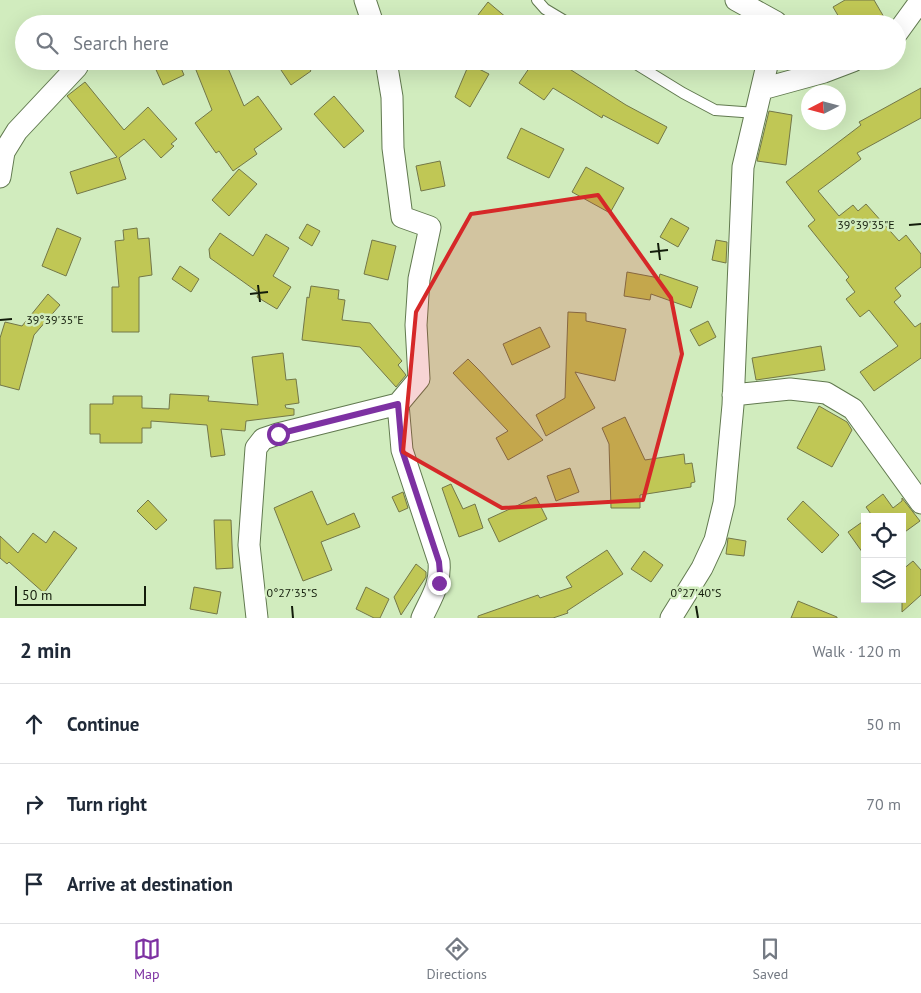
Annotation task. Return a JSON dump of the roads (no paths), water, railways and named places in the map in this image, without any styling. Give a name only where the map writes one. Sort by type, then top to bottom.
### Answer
[{"type":"street","points":[[365,0],[370,15]]},
{"type":"street","points":[[736,0],[762,15]]},
{"type":"street","points":[[775,0],[776,15]]},
{"type":"street","points":[[906,20],[920,0]]},
{"type":"street","points":[[0,177],[4,152],[17,131],[74,70]]},
{"type":"street","points":[[257,618],[249,545],[256,448],[263,439],[278,434],[398,404],[419,379],[416,326],[419,279],[430,227],[402,217],[393,148],[392,96],[388,70]]},
{"type":"street","points":[[671,618],[702,568],[716,540],[724,503],[733,395],[743,167],[766,70]]},
{"type":"street","points":[[762,89],[829,70]]},
{"type":"street","points":[[733,395],[790,389],[826,392],[853,409],[921,503]]},
{"type":"street","points":[[398,404],[402,450],[439,562],[439,583],[422,618]]},
{"type":"lane","points":[[537,0],[545,9],[555,15]]},
{"type":"lane","points":[[645,70],[683,94],[715,110],[756,113]]}]
